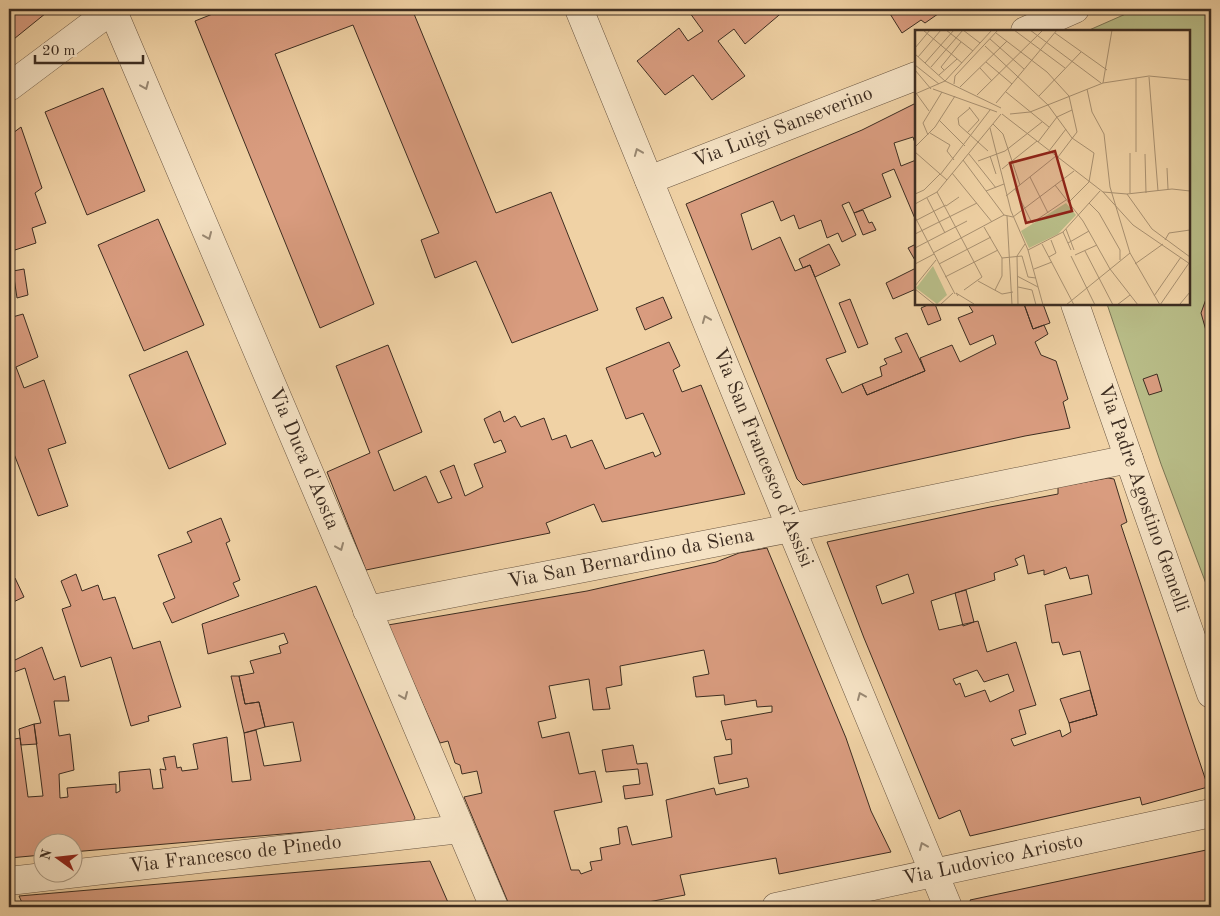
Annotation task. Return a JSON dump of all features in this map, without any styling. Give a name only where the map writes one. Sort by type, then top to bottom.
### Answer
[{"type":"street","points":[[9,87],[113,9]]},
{"type":"street","name":"Via Duca d'Aosta","points":[[113,9],[494,907]]},
{"type":"street","name":"Via San Francesco d'Assisi","points":[[579,9],[948,907]]},
{"type":"street","points":[[1033,21],[1075,9]]},
{"type":"street","name":"Via Luigi Sanseverino","points":[[649,180],[915,76]]},
{"type":"street","name":"Via Padre Agostino Gemelli","points":[[1076,305],[1211,694]]},
{"type":"street","name":"Via San Bernardino da Siena","points":[[367,610],[791,528],[1129,459]]},
{"type":"street","name":"Via Ludovico Ariosto","points":[[776,907],[1211,814]]},
{"type":"street","name":"Via Francesco de Pinedo","points":[[9,881],[460,829]]},
{"type":"green space","points":[[1137,9],[1211,9],[1211,597],[1161,464],[1107,305],[1190,305],[1190,30],[1089,30]]},
{"type":"building","points":[[9,9],[51,9],[9,43]]},
{"type":"building","points":[[225,9],[412,9],[496,213],[551,192],[598,310],[512,343],[476,261],[435,278],[421,240],[439,233],[353,25],[275,54],[374,304],[320,328],[195,21]]},
{"type":"building","points":[[687,9],[785,10],[745,44],[734,29],[718,41],[745,76],[712,100],[693,75],[665,95],[637,61],[679,28],[688,41],[703,31]]},
{"type":"building","points":[[887,9],[945,9],[925,23],[921,20],[902,33]]},
{"type":"building","points":[[103,88],[145,191],[87,215],[45,112]]},
{"type":"building","points":[[915,104],[915,143],[913,137],[894,143],[901,166],[915,160],[915,219],[894,169],[882,174],[891,197],[854,213],[849,202],[842,205],[856,235],[842,242],[838,233],[827,238],[821,220],[799,229],[794,215],[781,221],[773,201],[741,214],[752,250],[780,237],[795,271],[810,265],[846,352],[826,359],[842,393],[862,384],[867,395],[925,371],[920,358],[952,345],[960,362],[996,344],[993,335],[970,345],[958,318],[973,312],[969,305],[1024,305],[1033,329],[1044,325],[1048,334],[1035,342],[1041,355],[1056,361],[1068,399],[1063,402],[1070,428],[1025,436],[803,485],[797,479],[686,204],[862,130]]},
{"type":"building","points":[[21,127],[42,188],[35,193],[46,223],[32,228],[36,243],[15,250],[9,232],[9,136]]},
{"type":"building","points":[[863,210],[869,223],[872,222],[876,230],[863,235],[854,213]]},
{"type":"building","points":[[158,219],[204,325],[144,351],[98,245]]},
{"type":"building","points":[[829,244],[840,265],[815,277],[810,265],[803,268],[799,259]]},
{"type":"building","points":[[915,244],[915,260],[908,248]]},
{"type":"building","points":[[915,268],[915,289],[893,299],[886,283]]},
{"type":"building","points":[[24,269],[28,295],[17,298],[13,271]]},
{"type":"building","points":[[663,297],[672,318],[645,330],[636,308]]},
{"type":"building","points":[[1211,297],[1211,348],[1201,313],[1206,299]]},
{"type":"building","points":[[850,299],[868,344],[858,348],[839,303]]},
{"type":"building","points":[[928,305],[935,305],[941,320],[928,325],[921,308]]},
{"type":"building","points":[[1024,305],[1043,305],[1050,323],[1033,329]]},
{"type":"building","points":[[23,314],[38,357],[16,367],[24,388],[44,380],[66,443],[48,449],[68,506],[38,516],[9,441],[9,318]]},
{"type":"building","points":[[907,333],[925,371],[867,395],[862,384],[882,376],[880,367],[887,364],[884,359],[902,352],[895,338]]},
{"type":"building","points":[[669,342],[680,366],[673,370],[682,392],[701,385],[745,494],[602,522],[594,504],[546,523],[550,533],[366,570],[327,472],[370,453],[336,366],[388,345],[422,432],[378,451],[394,491],[426,476],[438,503],[452,498],[440,471],[454,465],[465,496],[483,487],[474,464],[506,452],[501,440],[494,443],[484,419],[500,411],[504,422],[515,416],[521,427],[544,418],[552,440],[566,435],[571,448],[592,440],[605,469],[653,452],[655,457],[661,454],[643,413],[626,419],[606,368]]},
{"type":"building","points":[[187,351],[226,444],[169,469],[129,375]]},
{"type":"building","points":[[1157,374],[1162,391],[1149,395],[1143,379]]},
{"type":"building","points":[[1108,478],[1114,479],[1127,522],[1121,525],[1208,787],[1142,805],[1140,797],[970,836],[960,810],[939,819],[864,638],[827,542],[1058,494],[1058,487]],"holes":[[[1024,555],[1028,574],[1044,570],[1044,575],[1066,567],[1070,579],[1088,575],[1092,594],[1045,605],[1052,643],[1059,642],[1063,655],[1080,651],[1097,715],[1069,723],[1071,732],[1062,737],[1060,730],[1014,746],[1011,739],[1026,734],[1019,710],[1036,705],[1016,642],[987,652],[978,621],[939,630],[931,601],[995,580],[994,573],[1018,565],[1015,559]],[[908,574],[914,593],[882,604],[876,586]],[[977,670],[984,682],[1008,674],[1014,691],[990,702],[985,690],[965,697],[960,683],[956,685],[953,679]]]},
{"type":"building","points":[[221,518],[230,541],[226,543],[240,580],[233,583],[239,596],[172,623],[163,603],[175,598],[158,555],[192,542],[187,532]]},
{"type":"building","points":[[767,548],[846,738],[871,811],[891,852],[779,874],[776,858],[680,875],[685,895],[622,907],[510,907],[464,797],[482,793],[477,771],[462,774],[460,765],[455,763],[448,741],[440,743],[388,625],[587,591],[716,562],[739,553]],"holes":[[[704,650],[709,674],[693,677],[696,697],[724,695],[725,705],[756,700],[757,707],[772,706],[772,712],[721,721],[726,740],[731,739],[732,754],[714,757],[719,784],[747,778],[749,787],[716,795],[714,788],[666,800],[672,837],[632,845],[627,826],[618,828],[620,844],[600,848],[602,860],[590,862],[592,870],[581,874],[579,870],[571,870],[554,811],[602,802],[595,771],[579,774],[569,732],[542,738],[538,722],[556,718],[549,686],[589,679],[593,710],[610,709],[606,688],[622,685],[620,666]]]},
{"type":"building","points":[[76,574],[82,591],[98,585],[103,600],[115,597],[133,649],[160,641],[181,707],[148,716],[149,721],[131,726],[111,657],[81,667],[62,609],[71,606],[61,581]]},
{"type":"building","points":[[15,578],[24,597],[9,604],[9,581]]},
{"type":"building","points":[[316,586],[415,818],[412,823],[82,851],[82,834],[32,834],[32,856],[9,858],[9,740],[20,738],[28,797],[43,796],[34,724],[41,723],[25,668],[9,674],[9,642],[15,660],[42,647],[54,680],[65,676],[69,701],[54,701],[59,736],[70,734],[74,770],[59,774],[60,798],[68,797],[67,788],[116,784],[116,793],[120,791],[119,772],[150,769],[153,789],[163,788],[160,769],[166,770],[163,758],[175,756],[177,768],[181,767],[182,771],[198,769],[193,744],[227,737],[232,782],[251,780],[244,733],[256,730],[264,766],[301,761],[293,722],[265,727],[259,702],[245,704],[239,676],[254,673],[250,661],[281,653],[279,646],[288,643],[284,633],[208,654],[202,624]]},
{"type":"building","points":[[966,590],[974,622],[963,626],[955,593]]},
{"type":"building","points":[[231,676],[239,676],[245,704],[259,702],[265,727],[244,733]]},
{"type":"building","points":[[1090,690],[1097,715],[1069,723],[1060,699]]},
{"type":"building","points":[[34,724],[37,744],[21,745],[19,729]]},
{"type":"building","points":[[633,745],[637,764],[647,763],[653,795],[625,799],[623,786],[640,784],[638,769],[606,772],[602,750]]},
{"type":"building","points":[[1211,849],[1211,907],[973,907],[970,900]]},
{"type":"building","points":[[430,861],[450,907],[24,907],[19,896]]}]
